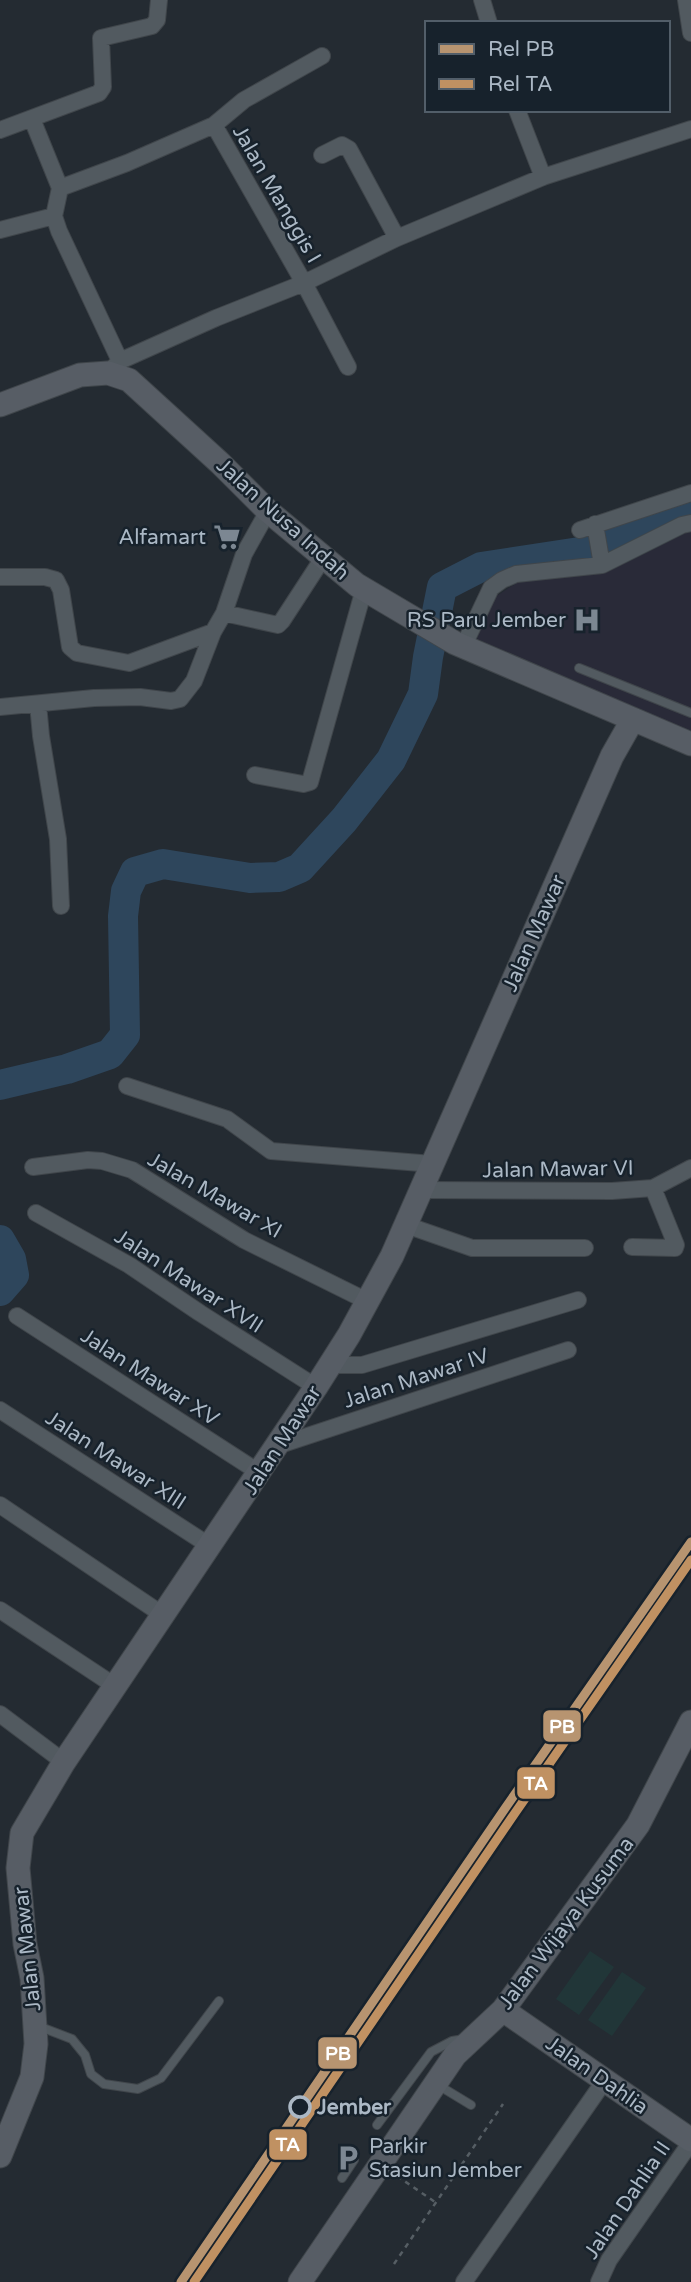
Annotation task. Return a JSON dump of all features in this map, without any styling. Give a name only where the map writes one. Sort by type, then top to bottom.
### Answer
[{"type":"street","points":[[0,130],[99,93],[103,87],[101,38],[152,26],[157,20],[159,0]]},
{"type":"street","points":[[482,0],[488,21]]},
{"type":"street","points":[[686,0],[691,33]]},
{"type":"street","points":[[60,188],[127,163],[214,125],[244,100],[322,56]]},
{"type":"street","points":[[518,112],[543,177]]},
{"type":"street","points":[[32,119],[60,188],[54,216],[114,367]]},
{"type":"street","name":"Jalan Manggis I","points":[[214,125],[348,367]]},
{"type":"street","points":[[0,405],[80,375],[114,367],[216,318],[304,284],[397,238],[543,177],[691,129]]},
{"type":"street","points":[[322,155],[342,145],[349,149],[397,238]]},
{"type":"street","points":[[0,230],[54,216]]},
{"type":"street","name":"Jalan Nusa Indah","points":[[114,367],[221,464],[268,511],[364,589],[459,645],[691,744]]},
{"type":"street","points":[[601,561],[590,528],[691,493]]},
{"type":"street","points":[[0,707],[94,698],[140,697],[171,701],[180,699],[194,681],[213,632],[224,613],[244,554],[268,511]]},
{"type":"street","points":[[459,645],[491,588],[502,580],[516,574],[601,561],[691,523]]},
{"type":"street","points":[[224,613],[278,625],[323,558]]},
{"type":"street","points":[[0,578],[56,580],[61,590],[71,647],[78,653],[129,663],[213,632]]},
{"type":"street","points":[[255,775],[303,784],[310,782],[364,589]]},
{"type":"street","points":[[38,704],[58,839],[61,906]]},
{"type":"street","name":"Jalan Mawar","points":[[0,2156],[32,2077],[36,2044],[32,1978],[18,1868],[22,1833],[64,1762],[316,1387],[367,1301],[406,1225],[612,756],[633,719]]},
{"type":"street","points":[[127,1086],[227,1119],[271,1151],[433,1164]]},
{"type":"street","name":"Jalan Mawar XI","points":[[33,1167],[88,1160],[102,1161],[132,1170],[244,1240],[367,1301]]},
{"type":"street","name":"Jalan Mawar VI","points":[[421,1190],[587,1191],[653,1188],[691,1168]]},
{"type":"street","points":[[632,1247],[675,1248],[653,1188]]},
{"type":"street","name":"Jalan Mawar XVII","points":[[36,1213],[129,1265],[200,1314],[316,1387]]},
{"type":"street","points":[[406,1225],[472,1248],[585,1248]]},
{"type":"street","points":[[330,1365],[362,1365],[578,1300]]},
{"type":"street","name":"Jalan Mawar XV","points":[[17,1316],[260,1473]]},
{"type":"street","name":"Jalan Mawar IV","points":[[277,1446],[568,1350]]},
{"type":"street","name":"Jalan Mawar XIII","points":[[0,1410],[210,1546]]},
{"type":"street","points":[[0,1505],[163,1615]]},
{"type":"street","points":[[0,1610],[115,1686]]},
{"type":"street","points":[[0,1714],[64,1762]]},
{"type":"street","name":"Jalan Wijaya Kusuma","points":[[300,2282],[455,2055],[503,2010],[638,1825],[691,1722]]},
{"type":"street","name":"Jalan Dahlia","points":[[503,2010],[691,2141]]},
{"type":"street","points":[[464,2282],[605,2080]]},
{"type":"street","name":"Jalan Dahlia II","points":[[599,2282],[609,2260],[691,2141]]},
{"type":"lane","points":[[579,668],[691,713]]},
{"type":"lane","points":[[35,2025],[72,2039],[85,2055],[91,2074],[104,2084],[138,2089],[161,2078],[219,2001]]},
{"type":"lane","points":[[377,2125],[431,2052],[452,2041],[474,2038]]},
{"type":"lane","points":[[436,2083],[471,2105]]},
{"type":"lane","points":[[342,2178],[354,2160]]},
{"type":"path","points":[[394,2264],[503,2104]]},
{"type":"path","points":[[380,2164],[436,2202]]},
{"type":"shaded area","name":"RS Paru Jember","points":[[691,518],[691,735],[477,639],[489,601],[535,571],[603,550],[667,522]]},
{"type":"green space","points":[[590,1951],[614,1967],[579,2015],[556,1999]]},
{"type":"green space","points":[[622,1972],[646,1988],[612,2036],[588,2020]]},
{"type":"waterway","points":[[0,1085],[67,1069],[110,1054],[125,1035],[123,916],[126,891],[135,872],[163,864],[250,878],[279,877],[300,868],[344,820],[391,760],[423,694],[442,587],[481,567],[586,551],[615,534],[677,511],[691,509]]},
{"type":"waterway","points":[[0,1240],[11,1259],[14,1275],[0,1291]]},
{"type":"rail line","name":"PB","points":[[181,2282],[691,1542]]},
{"type":"rail line","name":"TA","points":[[194,2282],[691,1560]]},
{"type":"place","name":"Alfamart","points":[[227,537]]},
{"type":"place","name":"RS Paru Jember","points":[[587,620]]},
{"type":"place","name":"Jember","points":[[300,2107]]},
{"type":"place","name":"Parkir Stasiun Jember","points":[[348,2158]]}]
